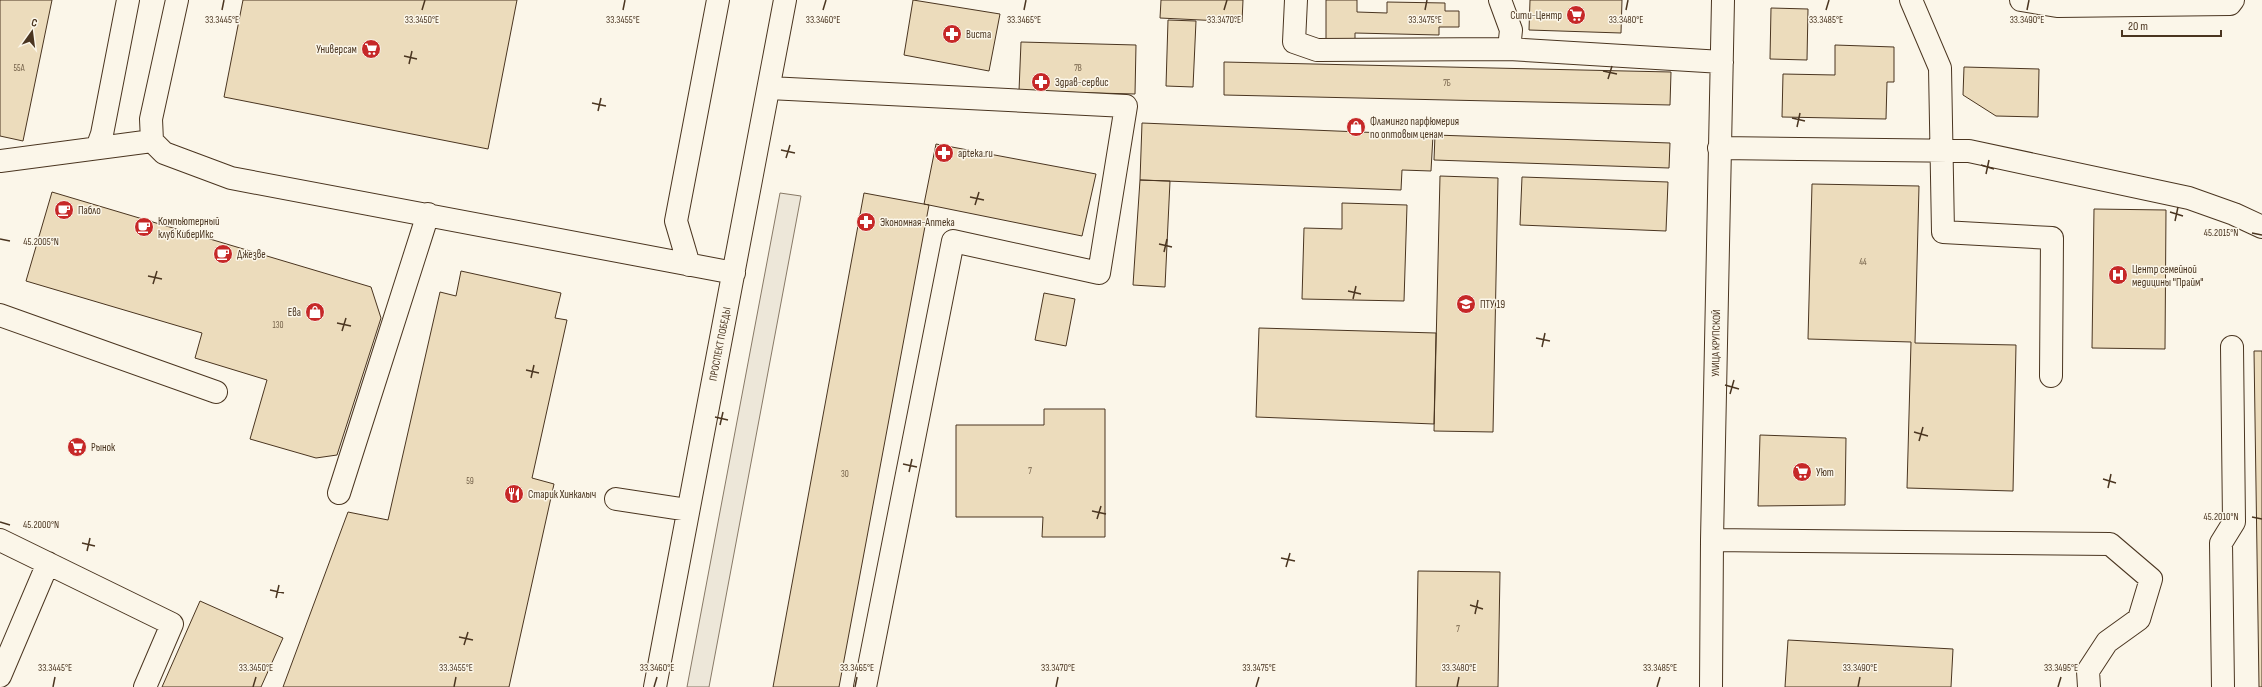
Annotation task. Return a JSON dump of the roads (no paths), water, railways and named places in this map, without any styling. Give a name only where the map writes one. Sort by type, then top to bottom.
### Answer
[{"type":"street","points":[[97,148],[102,134],[128,0]]},
{"type":"street","points":[[176,0],[152,119],[152,141],[164,153],[231,178],[428,214],[734,274]]},
{"type":"street","points":[[689,265],[676,221],[718,0]]},
{"type":"street","name":"ПРОСПЕКТ ПОБЕДЫ","points":[[654,687],[734,274],[785,0]]},
{"type":"street","points":[[1296,0],[1294,42],[1317,50],[1509,49],[1722,62]]},
{"type":"street","points":[[1500,0],[1511,30],[1509,49]]},
{"type":"street","name":"УЛИЦА КРУПСКОЙ","points":[[1711,687],[1719,148],[1724,0]]},
{"type":"street","points":[[1911,0],[1940,68],[1943,232],[2052,238],[2051,376]]},
{"type":"street","points":[[2021,0],[2057,6],[2230,4],[2233,0]]},
{"type":"street","points":[[769,88],[1126,106],[1099,273],[953,241],[865,687]]},
{"type":"street","points":[[0,161],[152,141]]},
{"type":"street","points":[[1719,148],[1969,151],[2189,198],[2234,214],[2262,228]]},
{"type":"street","points":[[340,493],[428,214]]},
{"type":"street","points":[[0,315],[216,392]]},
{"type":"street","points":[[2223,687],[2221,543],[2234,522],[2232,347]]},
{"type":"street","points":[[616,499],[688,510]]},
{"type":"street","points":[[0,540],[172,624],[145,687]]},
{"type":"street","points":[[1712,540],[2110,544],[2151,579],[2139,619],[2107,642],[2088,671],[2089,687]]},
{"type":"street","points":[[0,676],[48,563]]},
{"type":"street","points":[[0,682],[12,687]]},
{"type":"place","name":"Сити-Центр","points":[[1576,15]]},
{"type":"place","name":"Виста","points":[[952,34]]},
{"type":"place","name":"Универсам","points":[[371,49]]},
{"type":"place","name":"Здрав-сервис","points":[[1041,82]]},
{"type":"place","name":"Фламинго парфюмерия по оптовым ценам","points":[[1356,127]]},
{"type":"place","name":"apteka.ru","points":[[944,153]]},
{"type":"place","name":"Пабло","points":[[64,210]]},
{"type":"place","name":"Экономная-Аптека","points":[[866,222]]},
{"type":"place","name":"Компьютерный клуб КиберИкс","points":[[144,227]]},
{"type":"place","name":"Джезве","points":[[223,254]]},
{"type":"place","name":"Центр семейной медицины \"Прайм\"","points":[[2118,275]]},
{"type":"place","name":"ПТУ 19","points":[[1466,304]]},
{"type":"place","name":"Ева","points":[[315,312]]},
{"type":"place","name":"Рынок","points":[[77,447]]},
{"type":"place","name":"Уют","points":[[1802,472]]},
{"type":"place","name":"Старик Хинкалыч","points":[[514,494]]}]
